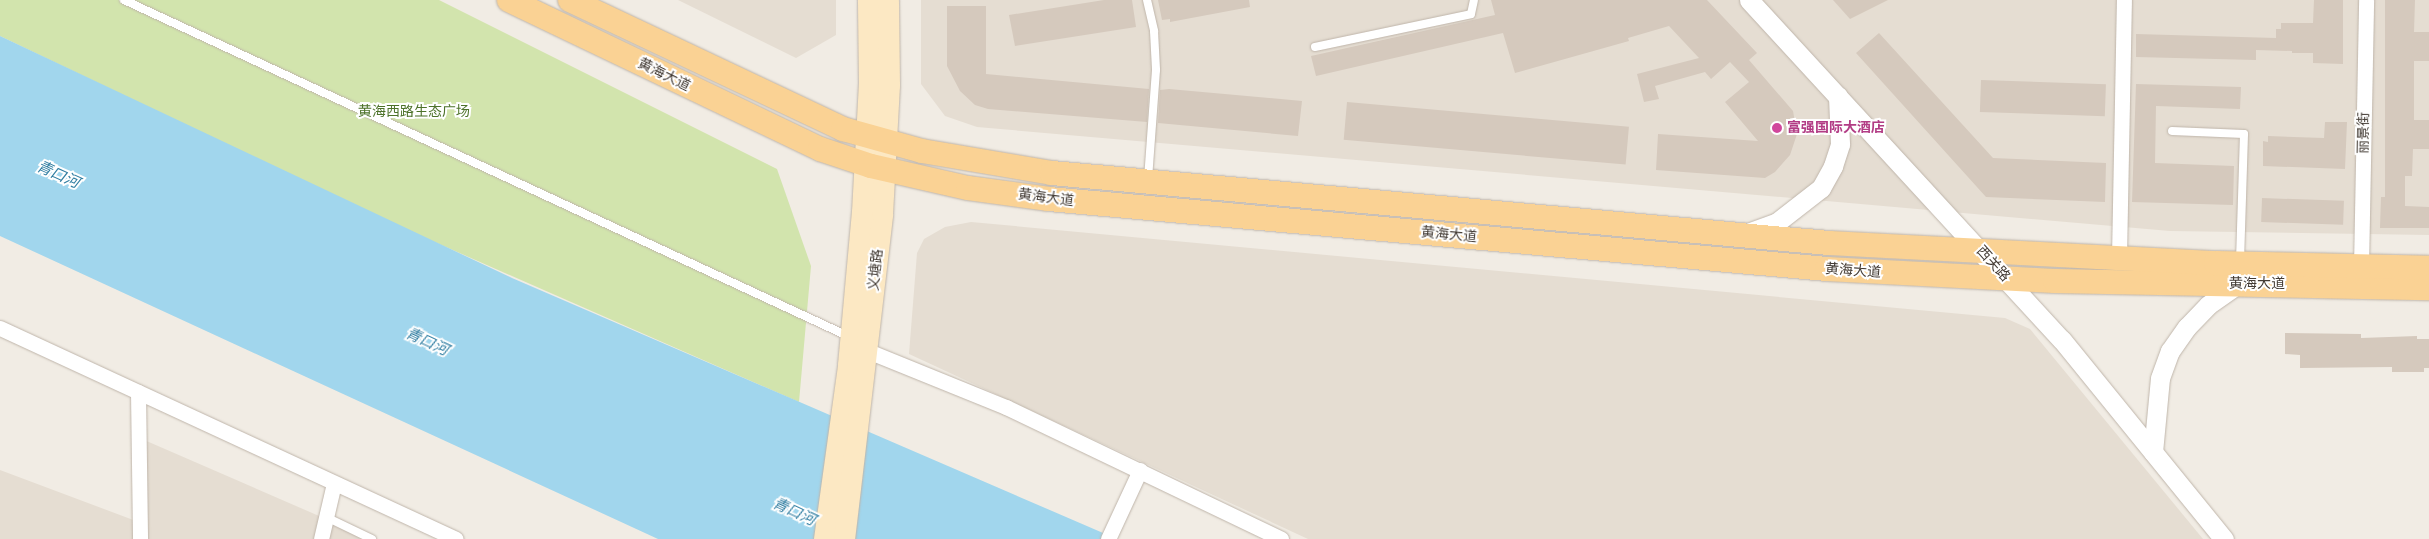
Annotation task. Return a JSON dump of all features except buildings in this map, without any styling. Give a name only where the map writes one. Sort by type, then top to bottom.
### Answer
[{"type":"main road","name":"黄海大道","points":[[509,0],[820,149],[875,167],[968,188],[1049,199],[1827,269],[2007,279],[2239,274],[2361,267],[2429,268]]},
{"type":"main road","name":"黄海大道","points":[[570,0],[822,120],[876,140],[972,161],[1147,181],[1744,234],[1982,252],[2118,256],[2239,274],[2429,288]]},
{"type":"main road","name":"义塘路","points":[[868,0],[876,140]]},
{"type":"main road","name":"义塘路","points":[[824,539],[857,369],[868,351],[876,140],[888,0]]},
{"type":"main road","name":"义塘路","points":[[844,539],[857,369],[851,337],[875,167]]},
{"type":"street","name":"西关路","points":[[1750,0],[2062,340],[2224,539]]},
{"type":"street","points":[[2118,256],[2124,0]]},
{"type":"street","name":"丽景街","points":[[2361,267],[2366,0]]},
{"type":"street","points":[[1744,234],[1776,223],[1821,188],[1833,166],[1840,144],[1838,96]]},
{"type":"street","points":[[2153,452],[2158,394],[2170,352],[2187,327],[2239,274]]},
{"type":"street","points":[[0,328],[456,539]]},
{"type":"street","points":[[868,351],[1006,407],[1281,539]]},
{"type":"street","points":[[138,392],[140,539]]},
{"type":"street","points":[[1108,539],[1140,470]]},
{"type":"street","points":[[321,539],[334,483]]},
{"type":"lane","points":[[124,0],[851,337]]},
{"type":"lane","points":[[1147,0],[1154,32],[1156,70],[1147,181]]},
{"type":"lane","points":[[1315,47],[1471,14],[1474,0]]},
{"type":"lane","points":[[2172,132],[2244,134],[2239,274]]},
{"type":"lane","points":[[326,517],[372,539]]},
{"type":"shaded area","points":[[678,0],[836,0],[836,35],[796,58]]},
{"type":"shaded area","points":[[921,0],[2429,0],[2429,235],[2170,231],[977,127],[945,116],[921,84]]},
{"type":"shaded area","points":[[971,222],[2005,318],[2030,329],[2203,539],[1308,539],[909,354],[917,253],[924,239],[945,227]]},
{"type":"shaded area","points":[[135,436],[372,539],[0,539],[0,470],[136,521]]},
{"type":"green space","name":"黄海西路生态广场","points":[[0,0],[439,0],[777,169],[811,266],[799,402],[373,215],[0,36]]},
{"type":"water","name":"青口河","points":[[0,36],[512,278],[1117,539],[658,539],[0,236]]},
{"type":"place","name":"富强国际大酒店","points":[[1777,128]]}]
